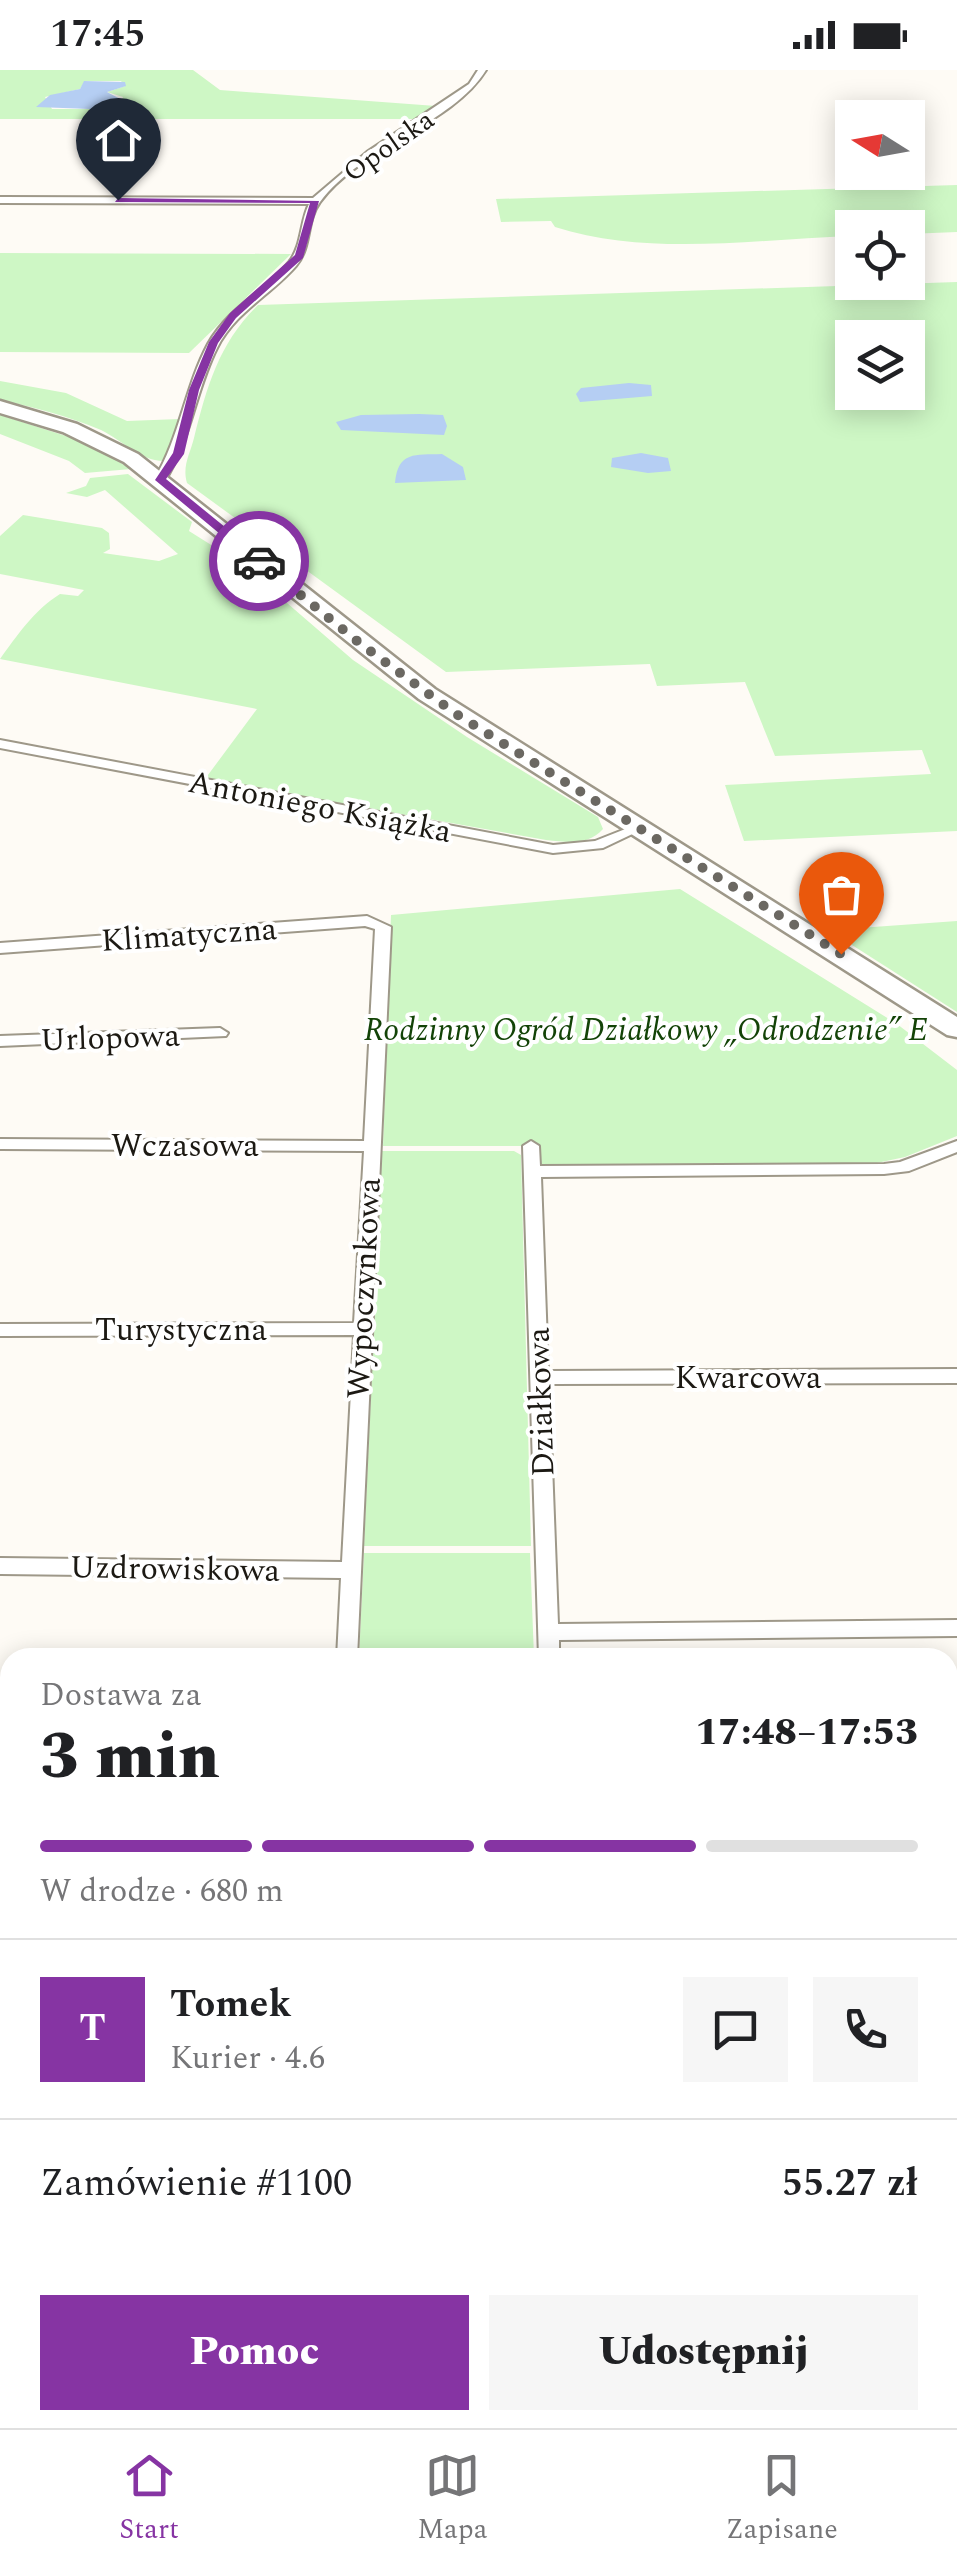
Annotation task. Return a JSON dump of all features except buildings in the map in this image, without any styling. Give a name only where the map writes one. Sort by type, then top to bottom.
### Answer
[{"type":"main road","points":[[0,407],[94,438],[160,480],[393,670],[484,732],[957,1028]]},
{"type":"street","name":"Opolska","points":[[160,480],[178,454],[194,390],[214,342],[233,316],[299,256],[315,201],[345,174],[472,86],[482,70]]},
{"type":"street","points":[[0,200],[315,201]]},
{"type":"street","name":"Antoniego Książka","points":[[0,744],[554,849],[598,845],[638,828]]},
{"type":"street","name":"Klimatyczna","points":[[0,948],[378,922]]},
{"type":"street","name":"Wypoczynkowa","points":[[346,1648],[383,928],[378,922]]},
{"type":"street","name":"Urlopowa","points":[[0,1041],[220,1033]]},
{"type":"street","name":"Wczasowa","points":[[0,1144],[370,1146]]},
{"type":"street","name":"Działkowa","points":[[531,1146],[549,1648]]},
{"type":"street","points":[[533,1172],[884,1169],[917,1162],[957,1146]]},
{"type":"street","name":"Turystyczna","points":[[0,1330],[362,1329]]},
{"type":"street","name":"Kwarcowa","points":[[540,1378],[957,1376]]},
{"type":"street","name":"Uzdrowiskowa","points":[[0,1566],[350,1570]]},
{"type":"street","points":[[548,1632],[957,1628]]},
{"type":"green space","points":[[0,70],[193,70],[220,90],[436,106],[418,119],[0,119]],"holes":[[[85,81],[121,81],[125,86],[107,92],[123,97],[121,102],[90,109],[52,109],[45,97],[80,89]]]},
{"type":"green space","points":[[957,185],[957,232],[925,233],[925,210],[835,210],[835,237],[665,244],[591,236],[555,227],[551,221],[501,222],[496,199],[835,189],[925,190],[925,186]]},
{"type":"green space","points":[[0,253],[291,254],[189,353],[0,352]]},
{"type":"green space","points":[[957,282],[957,831],[744,841],[725,785],[931,774],[922,750],[775,756],[745,682],[657,686],[650,664],[446,672],[187,483],[187,460],[216,366],[258,305],[835,286],[835,300],[925,300],[925,283]]},
{"type":"green space","points":[[0,381],[66,393],[127,421],[180,419],[165,461],[156,460],[89,425],[0,400]]},
{"type":"green space","points":[[0,415],[85,442],[131,469],[85,473],[69,461],[0,434]]},
{"type":"green space","points":[[128,474],[192,522],[189,531],[243,565],[353,660],[467,737],[598,817],[603,829],[584,840],[546,840],[205,779],[257,709],[0,659],[26,624],[51,600],[60,594],[78,596],[84,590],[0,574],[0,536],[23,515],[102,528],[109,533],[110,549],[103,553],[159,561],[178,554],[105,490],[87,497],[66,493],[86,486],[90,478]]},
{"type":"green space","name":"Rodzinny Ogród Działkowy „Odrodzenie” E","points":[[680,889],[897,1024],[957,1070],[957,1136],[905,1157],[872,1164],[541,1166],[539,1146],[383,1146],[391,915]]},
{"type":"green space","points":[[957,921],[957,1012],[852,945],[845,929]]},
{"type":"green space","points":[[382,1151],[514,1151],[521,1155],[531,1546],[364,1546]]},
{"type":"green space","points":[[364,1553],[530,1553],[534,1648],[359,1648]]},
{"type":"water","points":[[84,81],[125,82],[126,86],[107,92],[124,101],[90,109],[36,107],[50,95],[80,89]]},
{"type":"water","points":[[651,385],[652,396],[580,402],[576,394],[581,388]]},
{"type":"water","points":[[361,415],[443,415],[447,426],[444,435],[341,430],[336,422]]},
{"type":"water","points":[[641,453],[668,458],[671,471],[648,473],[611,467],[612,458]]},
{"type":"water","points":[[442,454],[463,467],[466,480],[395,483],[404,460],[416,455]]},
{"type":"way so far","points":[[259,561],[393,670],[456,714],[841,954]]},
{"type":"route","points":[[118,200],[315,201],[299,256],[233,316],[214,342],[194,390],[178,454],[160,480],[259,561]]}]
